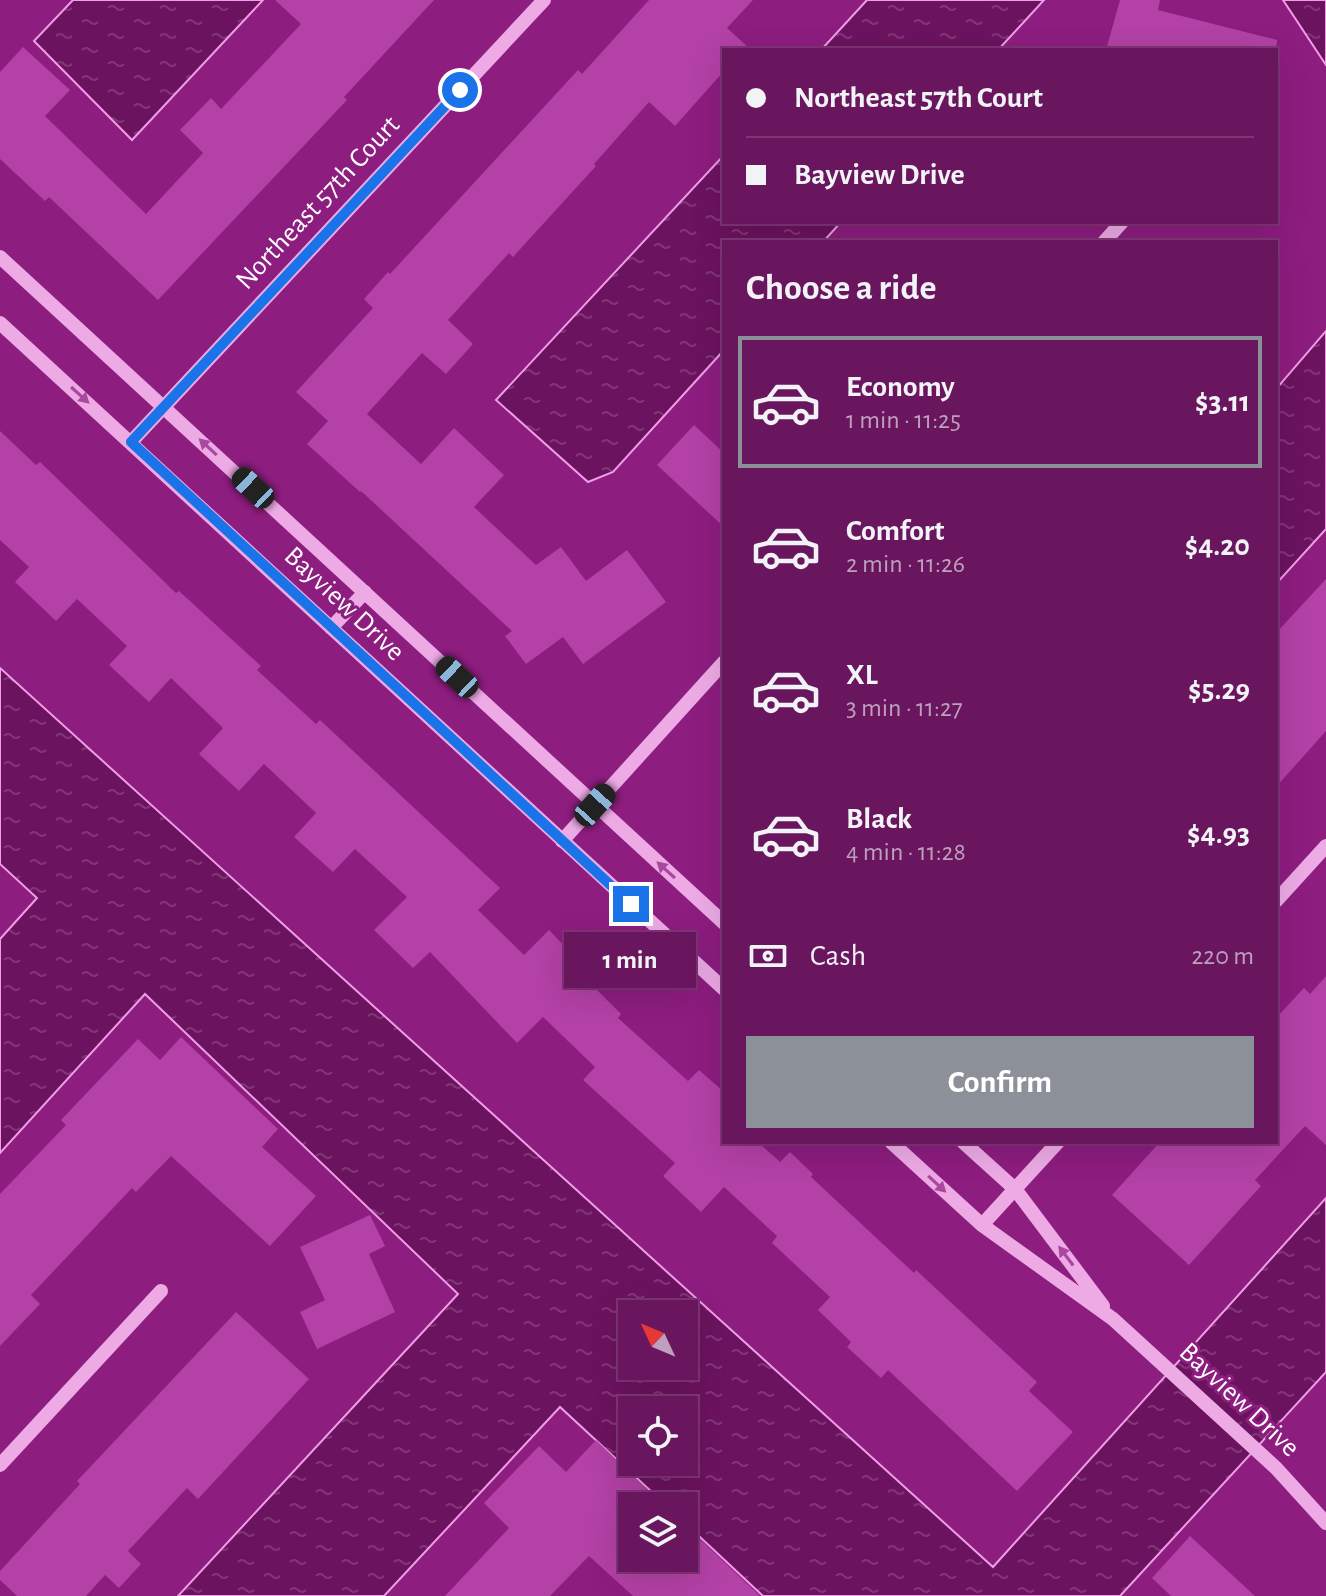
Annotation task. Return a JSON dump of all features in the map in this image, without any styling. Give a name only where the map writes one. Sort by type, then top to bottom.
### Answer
[{"type":"street","name":"Northeast 57th Court","points":[[131,442],[544,0]]},
{"type":"street","points":[[1106,240],[1120,224]]},
{"type":"street","name":"Bayview Drive","points":[[0,257],[722,921]]},
{"type":"street","name":"Bayview Drive","points":[[0,323],[722,987]]},
{"type":"street","points":[[331,628],[365,592]]},
{"type":"street","points":[[562,841],[722,664]]},
{"type":"street","points":[[1278,899],[1326,846]]},
{"type":"street","name":"Bayview Drive","points":[[893,1144],[982,1225],[1113,1319],[1276,1468],[1326,1523]]},
{"type":"street","name":"Bayview Drive","points":[[965,1144],[1015,1189],[1113,1319]]},
{"type":"street","points":[[982,1225],[1056,1144]]},
{"type":"street","points":[[0,1465],[161,1291]]},
{"type":"water","points":[[73,0],[263,0],[132,140],[34,41]]},
{"type":"water","points":[[867,0],[1044,0],[1000,48],[823,48]]},
{"type":"water","points":[[1283,0],[1326,0],[1326,65]]},
{"type":"water","points":[[722,157],[722,224],[839,224],[825,240],[722,240],[722,352],[613,472],[588,482],[496,400]]},
{"type":"water","points":[[1326,331],[1326,529],[1278,582],[1278,387]]},
{"type":"water","points":[[0,668],[993,1567],[1326,1198],[1326,1372],[1120,1596],[763,1596],[698,1535],[698,1492],[652,1492],[635,1476],[698,1476],[698,1396],[618,1396],[618,1461],[560,1407],[384,1596],[178,1596],[458,1294],[145,994],[0,1153],[0,939],[37,898],[0,864]]},
{"type":"building","points":[[275,0],[434,0],[344,97],[347,100],[158,300],[49,197],[45,201],[0,159],[0,72],[23,47],[70,90],[45,116],[146,214],[203,153],[180,130],[211,98],[221,109],[301,24]]},
{"type":"building","points":[[649,0],[753,0],[727,28],[749,48],[722,48],[722,73],[675,126],[649,102],[513,257],[509,253],[448,320],[473,344],[446,374],[422,353],[367,414],[421,464],[454,428],[504,475],[474,507],[536,565],[561,547],[586,581],[627,550],[666,602],[583,664],[563,637],[526,664],[505,636],[512,631],[307,444],[328,421],[296,392],[373,308],[364,299],[388,272],[390,274],[578,70],[582,74]]},
{"type":"building","points":[[1120,0],[1160,0],[1158,10],[1277,40],[1276,48],[1107,48]]},
{"type":"building","points":[[694,425],[722,451],[722,525],[657,465]]},
{"type":"building","points":[[0,431],[36,465],[40,462],[176,593],[179,591],[261,666],[257,670],[316,724],[320,720],[500,888],[478,910],[524,955],[549,930],[570,952],[565,958],[621,1014],[618,1018],[688,1081],[699,1070],[722,1090],[722,1144],[760,1144],[780,1162],[790,1152],[813,1174],[811,1177],[914,1273],[916,1270],[1037,1382],[1029,1391],[1073,1432],[1017,1491],[888,1370],[881,1378],[847,1347],[851,1342],[818,1310],[830,1297],[772,1243],[777,1236],[724,1187],[701,1212],[663,1176],[675,1163],[583,1080],[595,1067],[543,1017],[517,1043],[430,952],[413,968],[374,930],[407,897],[355,849],[333,872],[294,837],[316,813],[264,764],[239,791],[199,754],[223,728],[171,678],[149,702],[109,665],[127,646],[77,599],[56,621],[15,582],[29,567],[0,540]]},
{"type":"building","points":[[1326,579],[1326,731],[1278,785],[1278,631]]},
{"type":"building","points":[[1326,976],[1326,1145],[1305,1126],[1255,1180],[1261,1186],[1189,1265],[1112,1195],[1158,1144],[1278,1144],[1278,1016],[1304,988],[1310,994]]},
{"type":"building","points":[[181,1037],[278,1129],[262,1147],[316,1196],[270,1246],[171,1156],[136,1192],[132,1188],[31,1295],[40,1304],[0,1346],[0,1194],[66,1125],[61,1120],[138,1039],[160,1060]]},
{"type":"building","points":[[370,1215],[385,1246],[369,1254],[395,1312],[317,1349],[300,1312],[325,1300],[300,1247]]},
{"type":"building","points":[[236,1312],[309,1379],[198,1499],[187,1488],[128,1551],[141,1564],[119,1588],[105,1575],[86,1596],[17,1596],[0,1580],[0,1571],[80,1484],[77,1481]]},
{"type":"building","points":[[596,1440],[618,1461],[618,1476],[633,1476],[650,1492],[618,1492],[618,1572],[698,1572],[698,1537],[760,1596],[633,1596],[589,1556],[550,1596],[445,1596],[509,1528],[484,1503],[539,1446],[566,1472]]},
{"type":"building","points":[[1190,1536],[1255,1596],[1171,1596],[1152,1578]]},
{"type":"route","points":[[460,90],[131,442],[631,904]]}]
